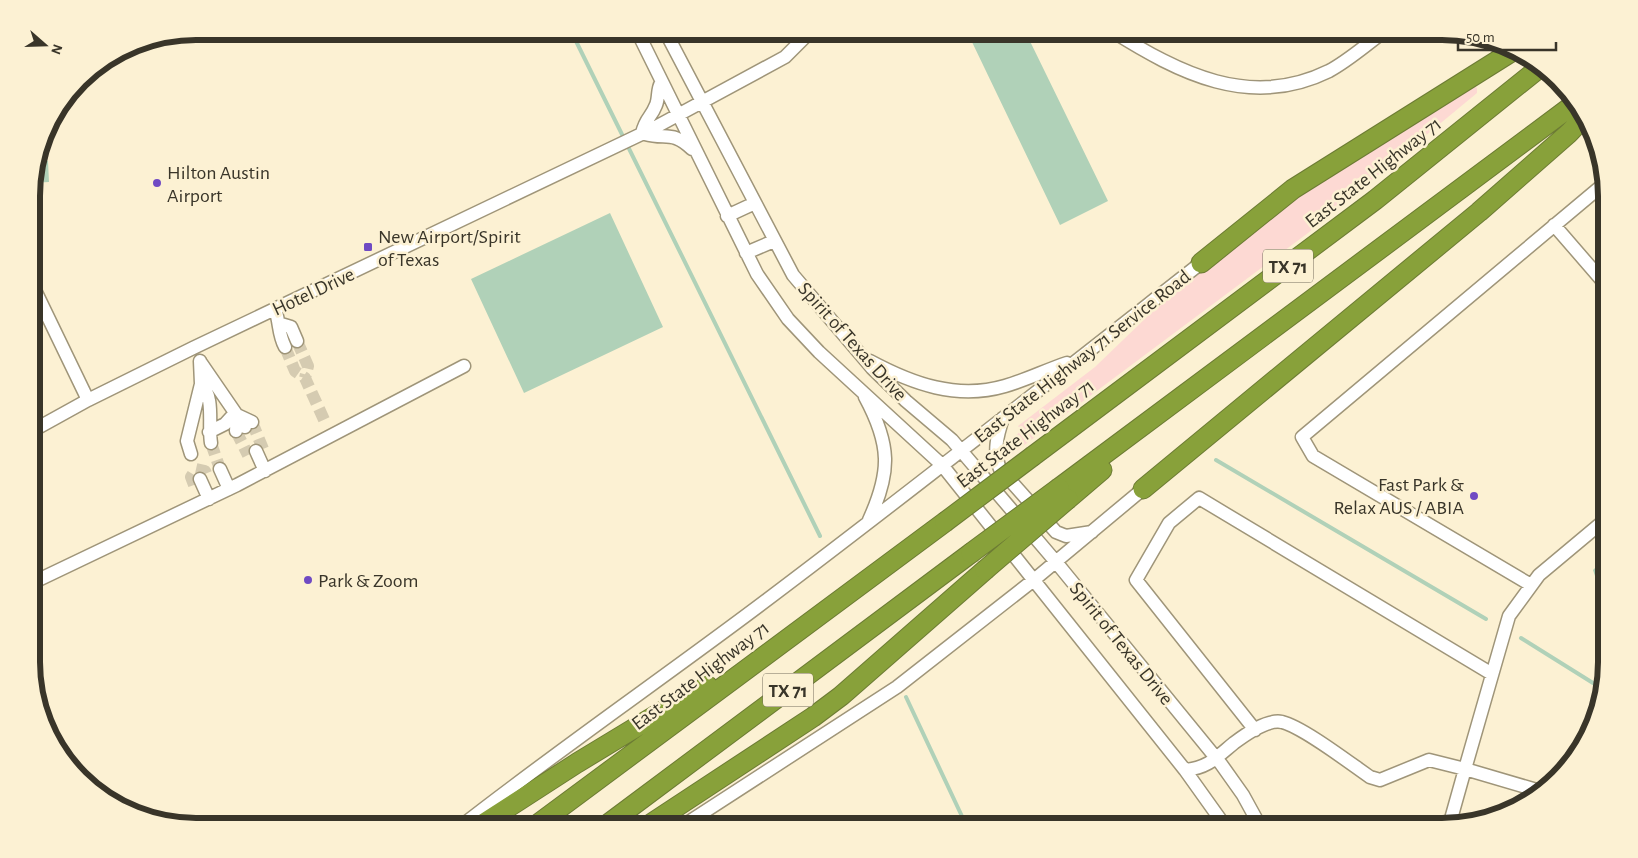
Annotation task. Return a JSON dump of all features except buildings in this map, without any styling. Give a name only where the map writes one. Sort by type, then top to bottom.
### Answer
[{"type":"highway","points":[[1201,264],[1294,189],[1507,54]]},
{"type":"highway","name":"East State Highway 71","points":[[546,818],[1354,216],[1535,71]]},
{"type":"highway","name":"TX 71","points":[[616,818],[971,553],[1064,494],[1166,408],[1570,107]]},
{"type":"highway","points":[[1143,489],[1479,212],[1579,122]]},
{"type":"highway","points":[[660,818],[813,717],[841,696],[985,570],[1064,494]]},
{"type":"highway","points":[[492,818],[681,700],[702,688],[733,678]]},
{"type":"highway","points":[[553,818],[579,793]]},
{"type":"street","name":"Spirit of Texas Drive","points":[[641,40],[756,274],[788,319],[819,352],[942,465],[1186,770],[1219,818]]},
{"type":"street","name":"Spirit of Texas Drive","points":[[669,40],[703,100],[793,276],[872,368],[906,401],[943,431],[961,450],[1056,562],[1216,758],[1243,795],[1256,818]]},
{"type":"street","name":"Hotel Drive","points":[[40,427],[88,400],[193,348],[638,135],[785,57],[802,40]]},
{"type":"street","points":[[1126,40],[1144,52],[1190,75],[1218,83],[1248,88],[1304,82],[1330,70],[1372,40]]},
{"type":"street","points":[[661,83],[658,86],[657,104],[638,135],[668,135],[685,142],[694,150]]},
{"type":"street","points":[[1531,585],[1313,456],[1302,436],[1598,189]]},
{"type":"street","points":[[728,216],[754,203]]},
{"type":"street","points":[[1554,225],[1598,276]]},
{"type":"street","points":[[746,253],[774,242]]},
{"type":"street","name":"East State Highway 71 Service Road","points":[[472,818],[868,523],[1201,264]]},
{"type":"street","points":[[40,301],[88,400]]},
{"type":"street","points":[[276,309],[281,324],[278,333],[285,347]]},
{"type":"street","points":[[281,324],[291,327],[297,341]]},
{"type":"street","points":[[193,348],[244,427]]},
{"type":"street","points":[[864,358],[921,385],[957,391],[999,387],[1076,361]]},
{"type":"street","points":[[191,454],[187,441],[201,384],[200,361]]},
{"type":"street","points":[[40,579],[233,487],[329,430],[464,366]]},
{"type":"street","points":[[201,384],[206,389],[210,404],[210,438],[236,414]]},
{"type":"street","points":[[861,389],[879,424],[886,456],[881,494],[868,523]]},
{"type":"street","points":[[1003,418],[996,449],[996,460],[1000,469],[1056,532],[1066,536],[1092,532]]},
{"type":"street","points":[[256,452],[266,455],[264,468]]},
{"type":"street","points":[[224,468],[233,487]]},
{"type":"street","points":[[200,480],[208,499]]},
{"type":"street","points":[[695,818],[891,692],[1035,579],[1143,489]]},
{"type":"street","points":[[1255,730],[1136,580],[1169,523],[1199,498],[1492,674]]},
{"type":"street","points":[[1450,818],[1509,616],[1539,575],[1598,526]]},
{"type":"street","points":[[1186,770],[1206,766],[1263,725],[1281,722],[1297,728],[1370,777],[1380,780],[1429,760],[1532,790]]},
{"type":"shaded area","points":[[977,40],[1029,40],[1108,201],[1060,225],[972,42]]},
{"type":"shaded area","points":[[1474,86],[1477,88],[1477,93],[1308,233],[1011,455],[1011,442],[1021,430],[1018,426],[1095,367],[1151,313],[1301,192]]},
{"type":"shaded area","points":[[44,161],[48,161],[49,182],[40,183]]},
{"type":"shaded area","points":[[610,213],[663,327],[524,393],[471,279]]},
{"type":"shaded area","points":[[1598,565],[1598,577],[1595,576],[1593,570]]},
{"type":"waterway","points":[[575,40],[820,536]]},
{"type":"waterway","points":[[1216,460],[1486,619]]},
{"type":"waterway","points":[[1521,638],[1597,685]]},
{"type":"waterway","points":[[906,697],[963,818]]},
{"type":"tunnel","points":[[297,341],[308,366],[305,378]]},
{"type":"tunnel","points":[[285,347],[295,371],[305,378],[326,424]]},
{"type":"tunnel","points":[[252,422],[263,449]]},
{"type":"tunnel","points":[[236,431],[248,455]]},
{"type":"tunnel","points":[[211,443],[220,469]]},
{"type":"tunnel","points":[[194,485],[191,477],[196,469],[205,471],[207,476]]},
{"type":"place","name":"Hilton Austin Airport","points":[[157,183]]},
{"type":"place","name":"New Airport/Spirit of Texas","points":[[368,247]]},
{"type":"place","name":"Fast Park & Relax AUS / ABIA","points":[[1474,496]]},
{"type":"place","name":"Park & Zoom","points":[[308,580]]}]
